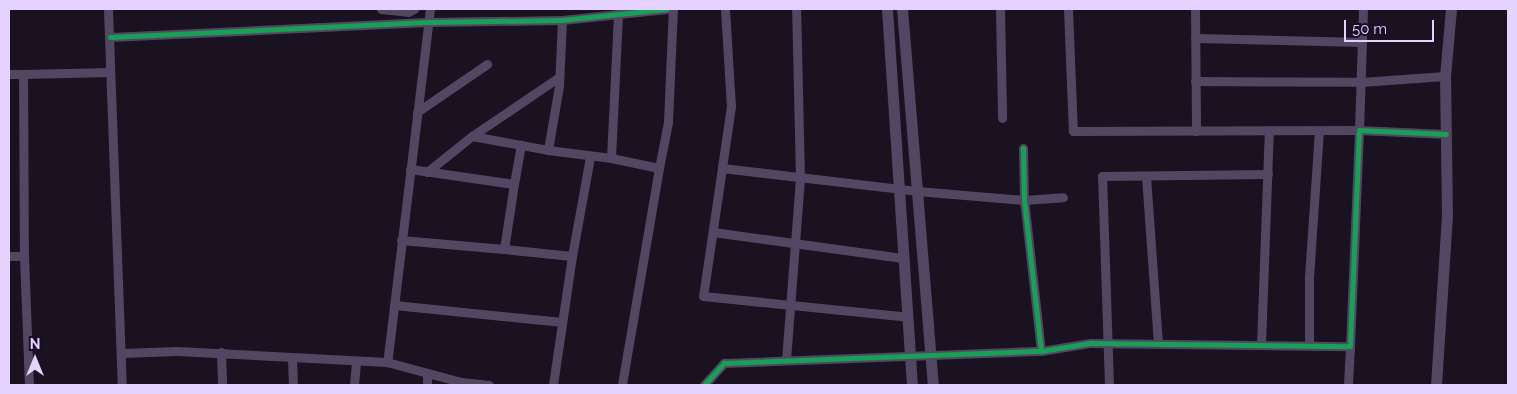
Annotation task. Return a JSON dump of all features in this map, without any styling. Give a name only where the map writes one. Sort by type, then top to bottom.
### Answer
[{"type":"street","points":[[108,9],[122,385]]},
{"type":"street","points":[[381,9],[408,12],[414,9]]},
{"type":"street","points":[[387,362],[430,9]]},
{"type":"street","points":[[110,37],[427,22],[562,20],[666,9]]},
{"type":"street","points":[[622,385],[668,122],[673,9]]},
{"type":"street","points":[[725,9],[731,106],[703,296],[908,317]]},
{"type":"street","points":[[786,360],[793,242],[800,179],[796,9]]},
{"type":"street","points":[[887,9],[912,385]]},
{"type":"street","points":[[902,9],[933,385]]},
{"type":"street","points":[[1000,9],[1002,118]]},
{"type":"street","points":[[1068,9],[1073,131],[1359,130],[1446,134]]},
{"type":"street","points":[[1195,9],[1196,131]]},
{"type":"street","points":[[1348,385],[1363,9]]},
{"type":"street","points":[[1436,385],[1447,216],[1445,76],[1451,9]]},
{"type":"street","points":[[612,158],[618,14]]},
{"type":"street","points":[[548,150],[558,77],[562,20]]},
{"type":"street","points":[[1195,38],[1362,42]]},
{"type":"street","points":[[417,112],[487,64]]},
{"type":"street","points":[[9,74],[110,72]]},
{"type":"street","points":[[23,74],[24,256],[29,385]]},
{"type":"street","points":[[1196,80],[1361,82],[1445,76]]},
{"type":"street","points":[[427,172],[472,136],[558,77]]},
{"type":"street","points":[[1261,345],[1270,130]]},
{"type":"street","points":[[1309,345],[1309,278],[1319,130]]},
{"type":"street","points":[[472,136],[590,157],[612,158],[659,168]]},
{"type":"street","points":[[504,249],[521,145]]},
{"type":"street","points":[[1023,148],[1024,200],[1041,351]]},
{"type":"street","points":[[553,385],[572,256],[590,157]]},
{"type":"street","points":[[722,168],[800,179],[918,191],[1024,200],[1063,197]]},
{"type":"street","points":[[410,169],[514,184]]},
{"type":"street","points":[[1110,385],[1102,176],[1268,174]]},
{"type":"street","points":[[1146,176],[1158,344]]},
{"type":"street","points":[[713,232],[904,258]]},
{"type":"street","points":[[401,240],[572,256]]},
{"type":"street","points":[[9,256],[24,256]]},
{"type":"street","points":[[394,305],[562,322]]},
{"type":"street","points":[[704,385],[724,363],[1041,351],[1109,343],[1350,346]]},
{"type":"street","points":[[122,352],[221,352],[292,358],[387,362],[428,374],[489,385]]},
{"type":"street","points":[[221,352],[222,385]]},
{"type":"street","points":[[292,358],[293,385]]},
{"type":"street","points":[[354,385],[356,361]]},
{"type":"street","points":[[427,385],[428,374]]},
{"type":"cycle path","points":[[110,37],[427,22],[562,20],[666,9]]},
{"type":"cycle path","points":[[1041,351],[1090,343],[1350,346],[1359,130],[1446,134]]},
{"type":"cycle path","points":[[704,385],[724,363],[1041,351],[1024,200],[1023,148]]}]
